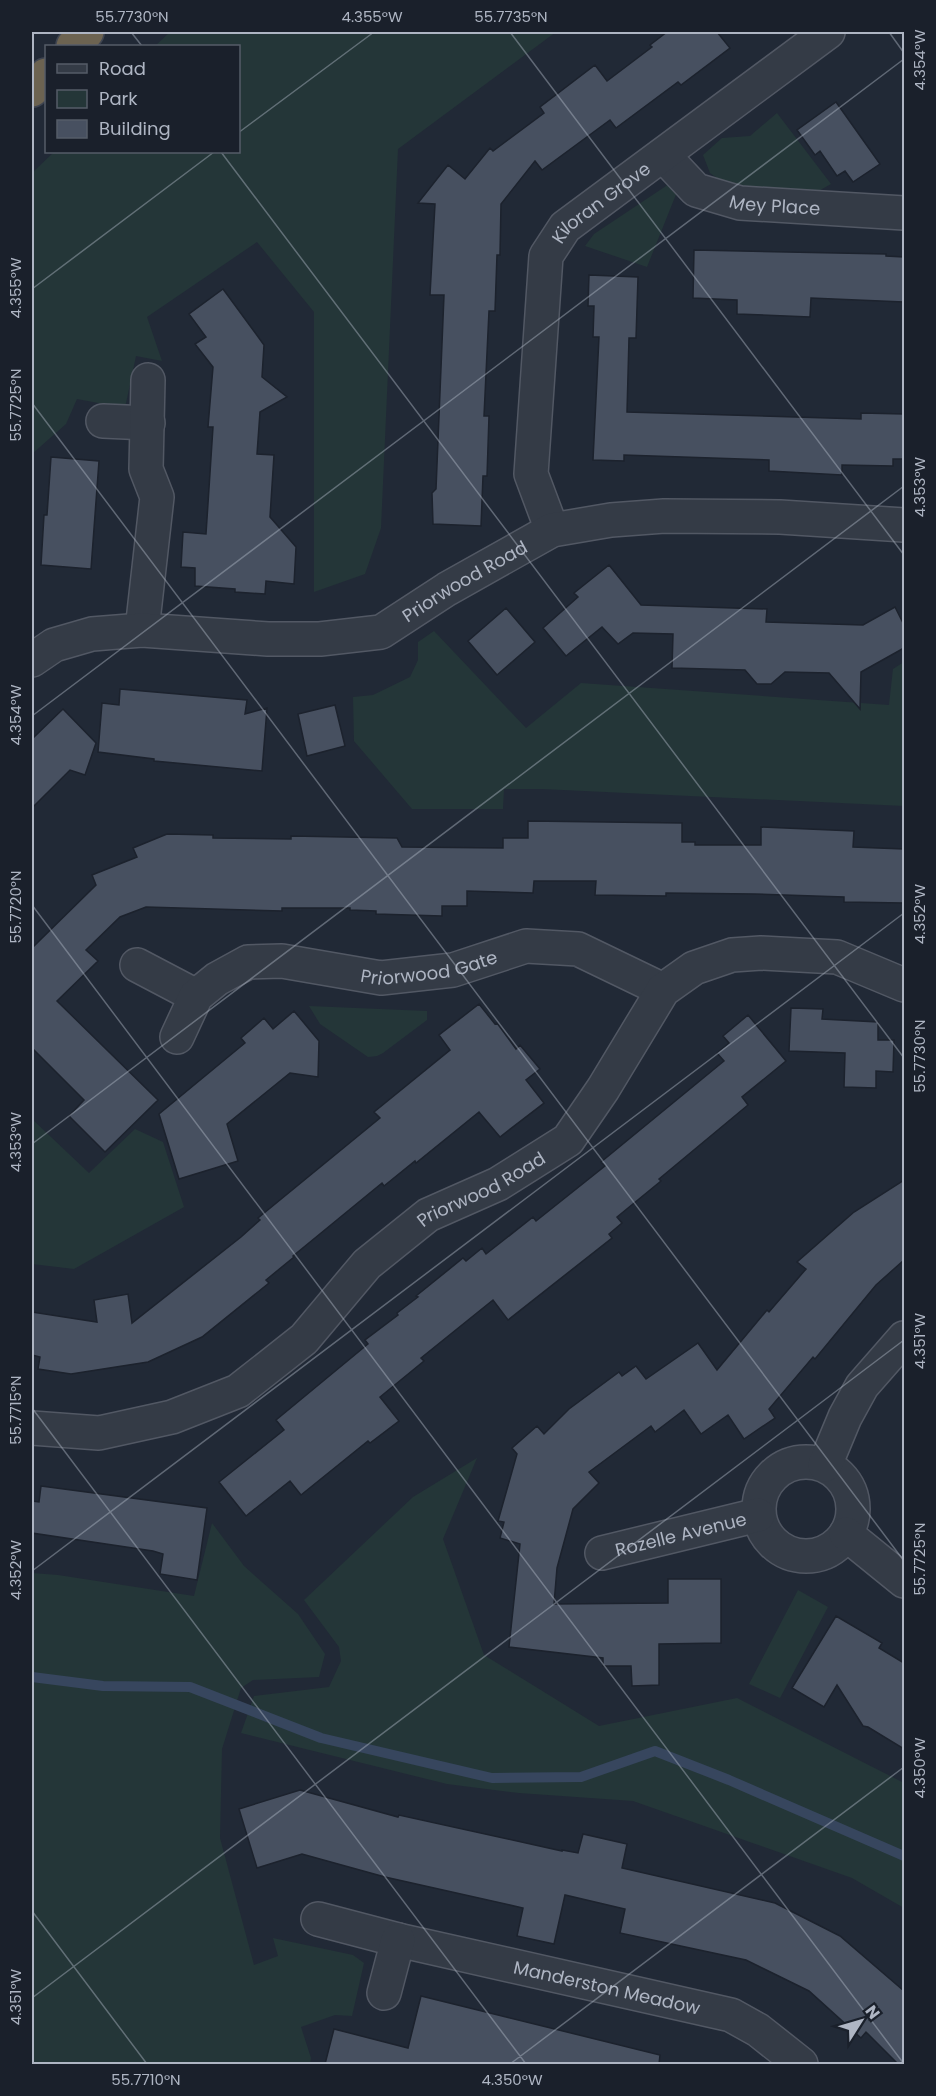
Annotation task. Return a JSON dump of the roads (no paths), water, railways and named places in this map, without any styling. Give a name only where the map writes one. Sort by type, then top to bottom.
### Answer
[{"type":"highway","points":[[74,45],[87,32]]},
{"type":"highway","points":[[32,90],[45,76]]},
{"type":"street","name":"Kiloran Grove","points":[[552,530],[531,474],[546,256],[565,226],[828,32]]},
{"type":"street","name":"Mey Place","points":[[663,155],[696,190],[740,203],[904,213]]},
{"type":"street","points":[[142,630],[157,497],[146,470],[148,380]]},
{"type":"street","points":[[103,421],[148,423]]},
{"type":"street","name":"Priorwood Road","points":[[32,660],[54,645],[92,634],[142,630],[268,639],[320,639],[381,632],[447,589],[552,530],[611,520],[664,516],[780,517],[904,525]]},
{"type":"street","name":"Priorwood Gate","points":[[177,1037],[196,996],[217,979],[248,962],[282,961],[381,978],[453,970],[525,946],[578,949],[663,990]]},
{"type":"street","name":"Priorwood Road","points":[[32,1428],[99,1434],[172,1417],[238,1391],[304,1339],[367,1264],[428,1215],[498,1184],[568,1140],[603,1089],[663,990],[694,968],[732,956],[761,953],[837,957],[904,985]]},
{"type":"street","points":[[137,965],[196,996]]},
{"type":"street","points":[[825,1465],[862,1386],[904,1338]]},
{"type":"street","points":[[799,1462],[816,1462],[825,1465],[839,1475],[849,1490],[853,1506],[851,1522],[846,1534],[836,1546],[820,1554],[804,1556],[780,1549],[768,1538],[758,1515],[759,1499],[765,1483],[783,1467],[799,1462]]},
{"type":"street","name":"Rozelle Avenue","points":[[602,1553],[758,1515]]},
{"type":"street","points":[[846,1534],[904,1581]]},
{"type":"street","name":"Manderston Meadow","points":[[318,1919],[398,1940],[731,2015],[758,2030],[801,2064]]},
{"type":"street","points":[[384,1993],[398,1940]]},
{"type":"waterway","points":[[32,1677],[103,1686],[190,1687],[321,1738],[492,1778],[581,1777],[655,1751],[729,1780],[904,1856]]}]
